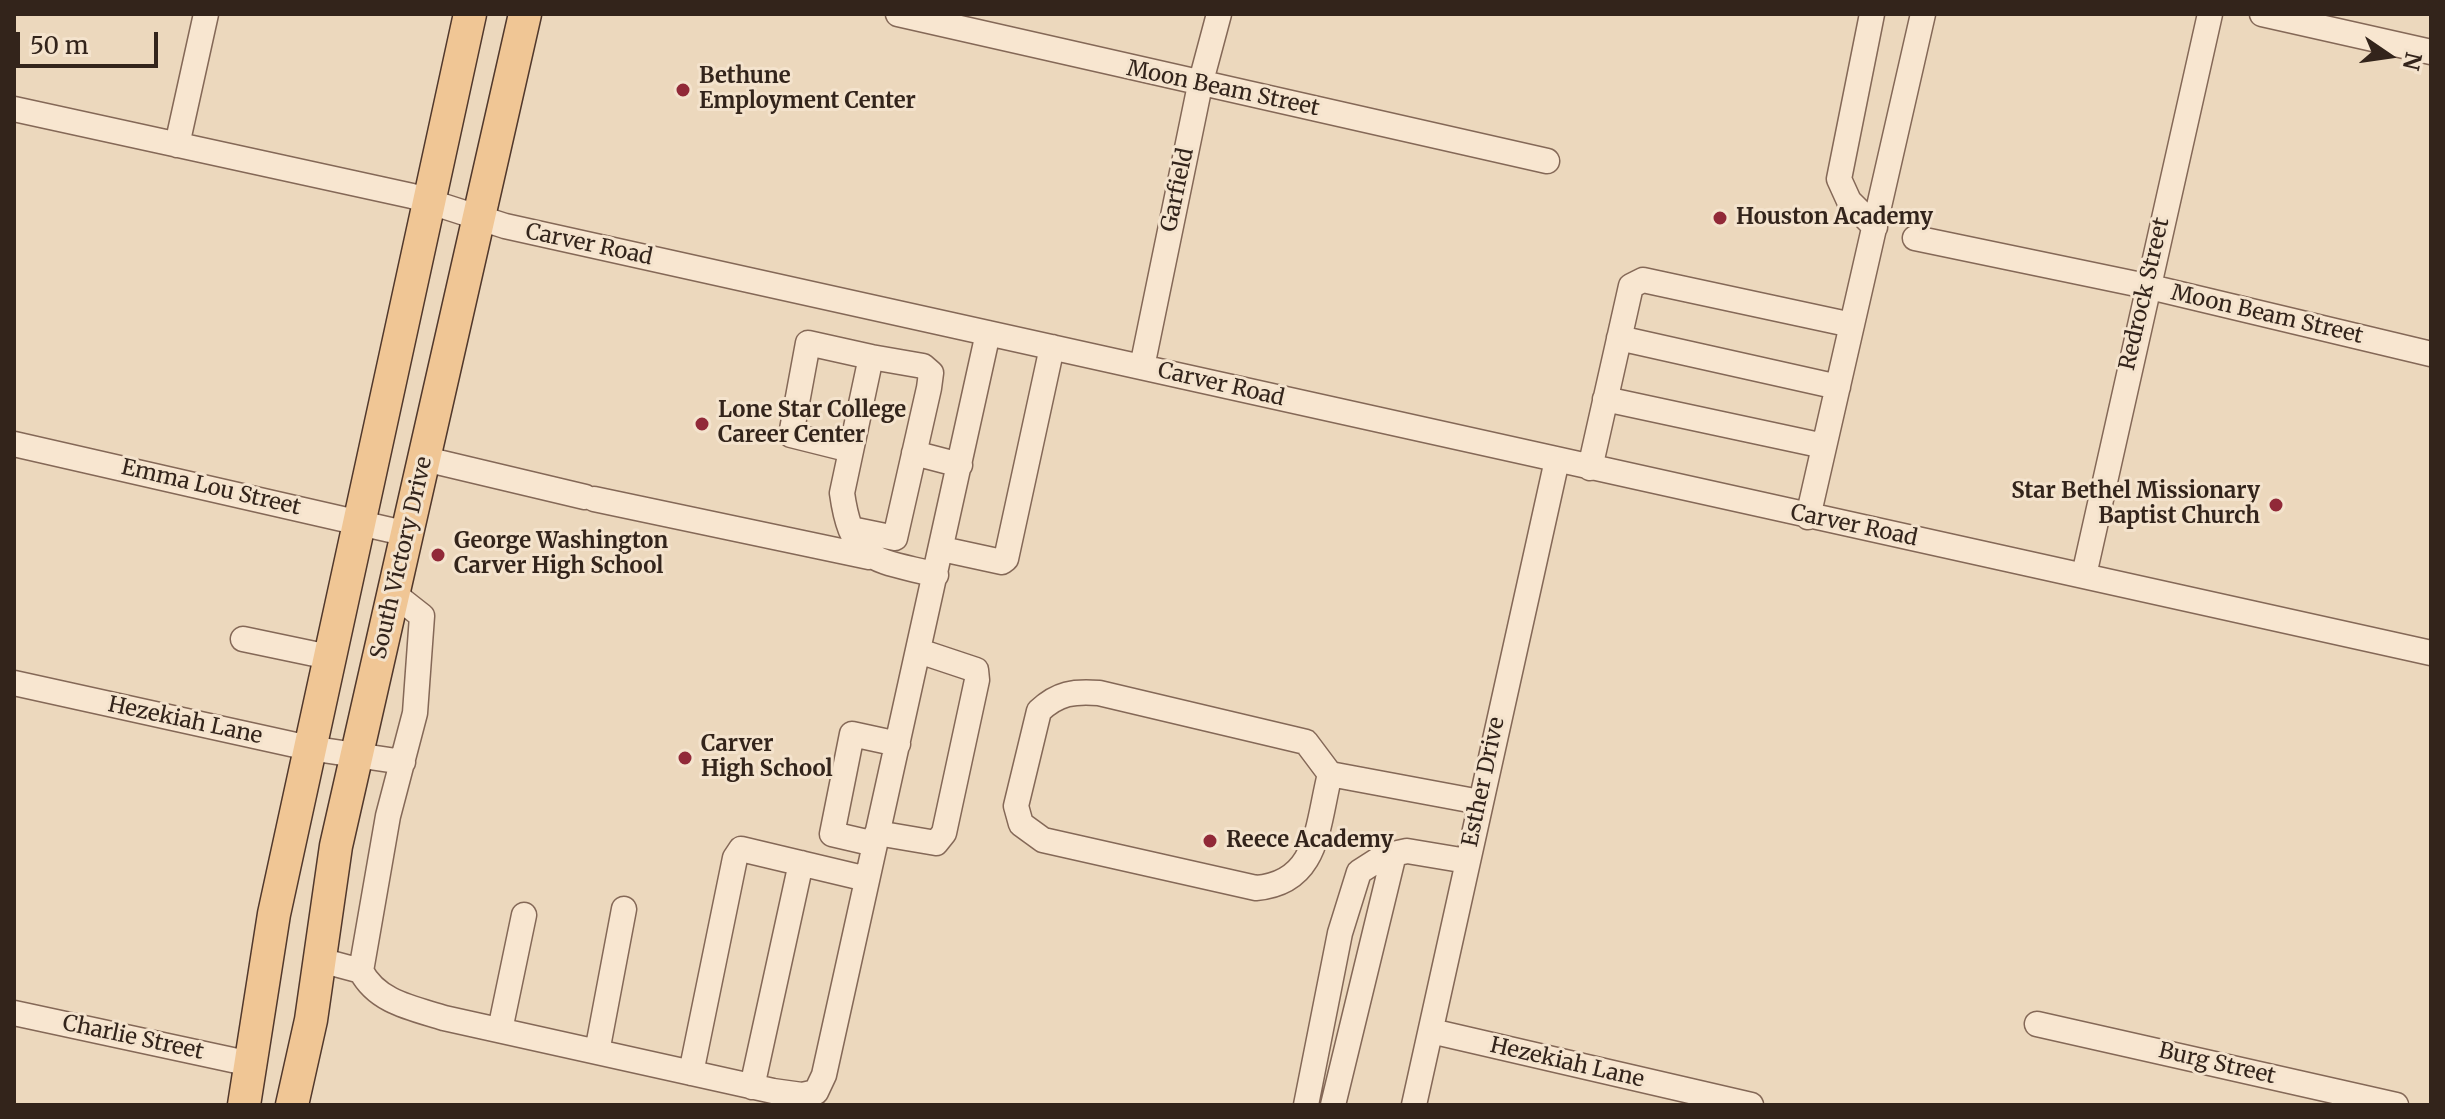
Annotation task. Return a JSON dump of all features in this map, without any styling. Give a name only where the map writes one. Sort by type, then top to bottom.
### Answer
[{"type":"main road","points":[[244,1105],[274,914],[470,14]]},
{"type":"main road","name":"South Victory Drive","points":[[292,1105],[320,960],[336,846],[525,14]]},
{"type":"street","points":[[177,145],[206,14]]},
{"type":"street","name":"Moon Beam Street","points":[[898,14],[1200,85],[1547,161]]},
{"type":"street","name":"Garfield","points":[[1142,367],[1200,85],[1219,14]]},
{"type":"street","points":[[1872,14],[1839,179],[1849,201],[1875,227]]},
{"type":"street","points":[[1808,517],[1923,14]]},
{"type":"street","name":"Redrock Street","points":[[2084,575],[2146,286],[2210,14]]},
{"type":"street","points":[[2262,14],[2431,52]]},
{"type":"street","name":"Carver Road","points":[[14,109],[428,201],[480,218],[988,333],[2431,653]]},
{"type":"street","name":"Moon Beam Street","points":[[1915,238],[2146,286],[2431,354]]},
{"type":"street","points":[[1590,468],[1631,286],[1643,280],[1852,325]]},
{"type":"street","points":[[394,594],[422,616],[415,713],[388,816],[361,971],[368,985],[391,1001],[500,1030],[752,1087],[802,1095],[816,1092],[824,1075],[988,333]]},
{"type":"street","points":[[1619,338],[1838,387]]},
{"type":"street","points":[[851,450],[791,435],[808,343],[923,366],[931,373],[895,538],[851,529]]},
{"type":"street","points":[[942,549],[1002,562],[1006,559],[1052,347]]},
{"type":"street","points":[[869,557],[856,543],[842,493],[871,357]]},
{"type":"street","points":[[1605,399],[1824,446]]},
{"type":"street","name":"Emma Lou Street","points":[[14,444],[408,534]]},
{"type":"street","points":[[914,453],[960,465]]},
{"type":"street","points":[[425,459],[589,498],[869,557],[936,575]]},
{"type":"street","name":"Esther Drive","points":[[1414,1105],[1557,460]]},
{"type":"street","points":[[243,639],[329,657]]},
{"type":"street","points":[[898,744],[852,734],[832,834],[936,843],[944,833],[977,680],[976,670],[919,651]]},
{"type":"street","name":"Hezekiah Lane","points":[[14,683],[309,748],[403,762]]},
{"type":"street","points":[[1330,774],[1308,861],[1295,876],[1276,886],[1256,888],[1043,840],[1021,824],[1016,806],[1039,711],[1049,702],[1073,691],[1099,693],[1306,742],[1330,774],[1480,802]]},
{"type":"street","points":[[691,1073],[735,858],[741,849],[867,879]]},
{"type":"street","points":[[1306,1105],[1340,933],[1359,872],[1384,856],[1407,851],[1467,861]]},
{"type":"street","points":[[1333,1105],[1394,854]]},
{"type":"street","points":[[752,1087],[801,863]]},
{"type":"street","points":[[597,1052],[624,909]]},
{"type":"street","points":[[500,1030],[524,915]]},
{"type":"street","points":[[320,960],[361,971]]},
{"type":"street","name":"Charlie Street","points":[[14,1013],[251,1064]]},
{"type":"street","name":"Burg Street","points":[[2037,1024],[2396,1105]]},
{"type":"street","name":"Hezekiah Lane","points":[[1431,1031],[1751,1105]]},
{"type":"place","name":"Bethune Employment Center","points":[[683,90]]},
{"type":"place","name":"Houston Academy","points":[[1720,218]]},
{"type":"place","name":"Lone Star College Career Center","points":[[702,424]]},
{"type":"place","name":"Star Bethel Missionary Baptist Church","points":[[2276,505]]},
{"type":"place","name":"George Washington Carver High School","points":[[438,555]]},
{"type":"place","name":"Carver High School","points":[[685,758]]},
{"type":"place","name":"Reece Academy","points":[[1210,841]]}]
